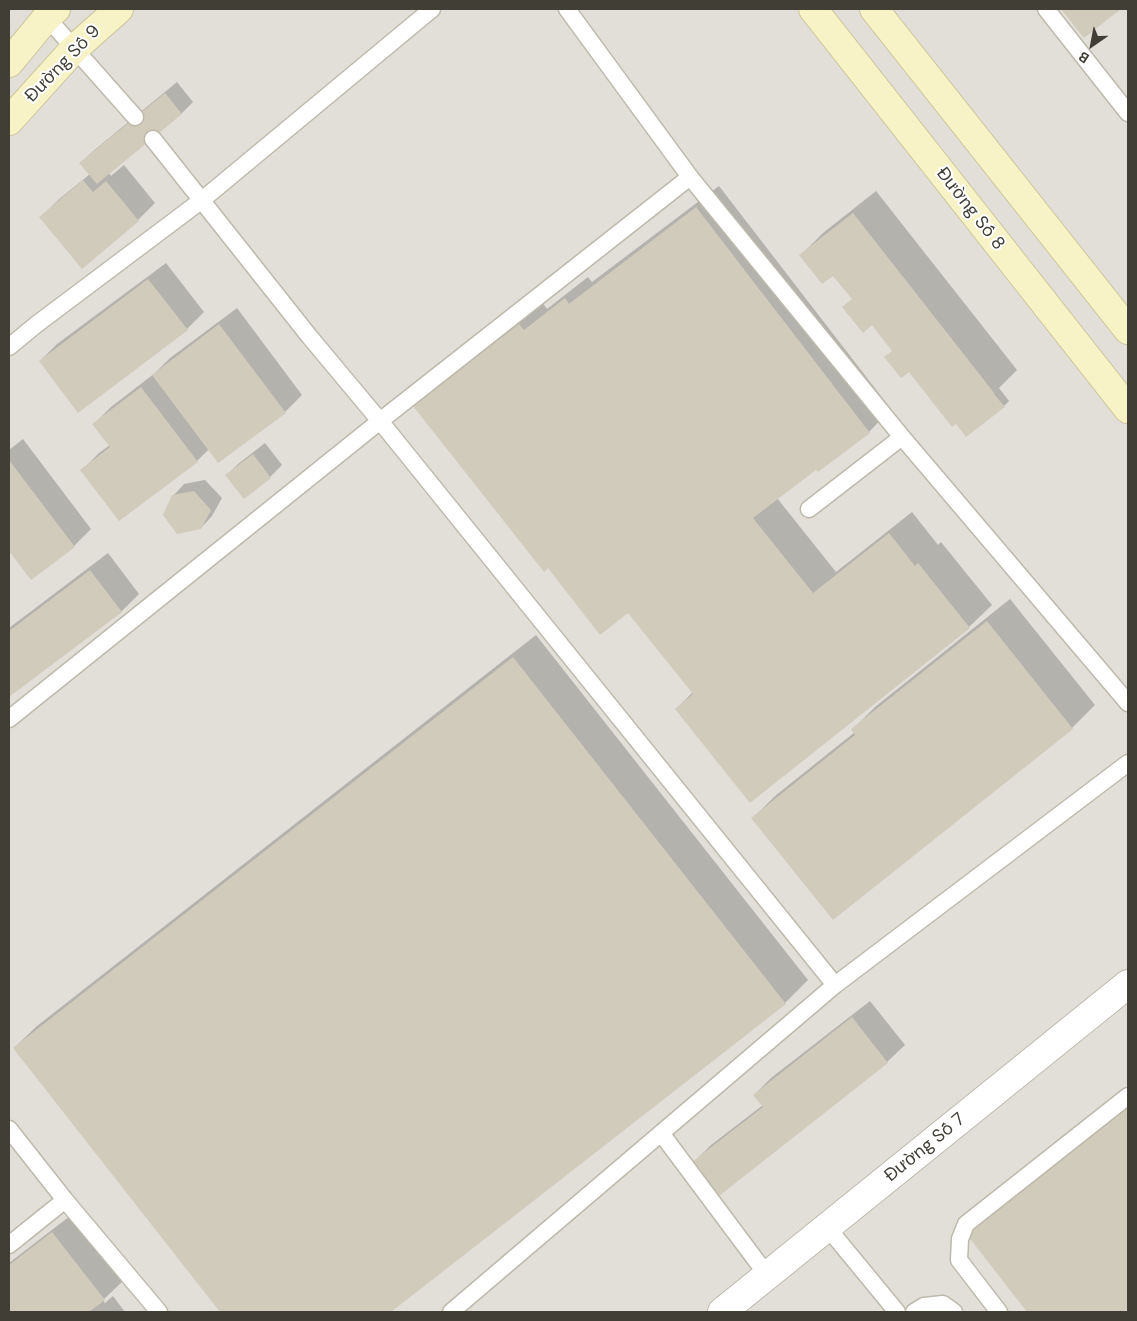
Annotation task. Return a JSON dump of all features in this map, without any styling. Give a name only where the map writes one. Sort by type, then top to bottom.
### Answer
[{"type":"street","name":"Đường Số 9","points":[[9,121],[74,49],[119,9]]},
{"type":"street","name":"Đường Số 8","points":[[812,9],[1128,408]]},
{"type":"street","points":[[874,9],[1128,330]]},
{"type":"street","points":[[9,63],[47,11]]},
{"type":"street","name":"Đường Số 7","points":[[722,1312],[1128,984]]},
{"type":"lane","points":[[9,347],[202,200],[432,9]]},
{"type":"lane","points":[[567,9],[690,177],[902,437],[1128,703]]},
{"type":"lane","points":[[1046,9],[1128,113]]},
{"type":"lane","points":[[47,11],[74,49],[135,117]]},
{"type":"lane","points":[[152,139],[308,336],[380,421],[835,985]]},
{"type":"lane","points":[[9,719],[380,421],[690,177]]},
{"type":"lane","points":[[809,509],[902,437]]},
{"type":"lane","points":[[451,1312],[835,985],[1128,763]]},
{"type":"lane","points":[[1000,1312],[959,1260],[960,1239],[966,1224],[1128,1096]]},
{"type":"lane","points":[[9,1129],[64,1200],[160,1312]]},
{"type":"lane","points":[[661,1133],[767,1275]]},
{"type":"lane","points":[[9,1245],[64,1200]]},
{"type":"lane","points":[[827,1227],[897,1312]]},
{"type":"lane","points":[[914,1312],[924,1306],[943,1304],[954,1312]]},
{"type":"shaded area","points":[[9,9],[1128,9],[1128,1312],[9,1312]]},
{"type":"building","points":[[1061,9],[1121,9],[1084,38]]},
{"type":"building","points":[[165,93],[182,114],[97,184],[79,163]]},
{"type":"building","points":[[83,180],[93,192],[106,181],[139,221],[82,269],[39,217]]},
{"type":"building","points":[[696,207],[870,433],[818,472],[816,470],[753,518],[813,593],[889,533],[915,566],[918,563],[970,628],[750,803],[675,709],[693,694],[628,613],[600,635],[548,568],[544,572],[413,406],[519,324],[524,330],[565,298],[569,304]]},
{"type":"building","points":[[853,213],[1005,407],[966,437],[956,424],[952,427],[909,372],[901,378],[884,357],[892,351],[872,325],[863,333],[842,307],[852,299],[833,276],[822,284],[799,255]]},
{"type":"building","points":[[148,279],[188,330],[78,413],[39,361]]},
{"type":"building","points":[[219,324],[286,413],[218,463],[152,375]]},
{"type":"building","points":[[141,387],[198,462],[119,521],[80,470],[110,447],[92,424]]},
{"type":"building","points":[[253,454],[271,478],[244,499],[225,475]]},
{"type":"building","points":[[9,460],[75,547],[31,580],[9,551]]},
{"type":"building","points":[[194,491],[211,510],[201,529],[177,534],[163,515],[172,495]]},
{"type":"building","points":[[90,570],[122,612],[9,697],[9,631]]},
{"type":"building","points":[[987,621],[1073,729],[833,920],[751,818],[855,735],[851,729]]},
{"type":"building","points":[[513,657],[786,1004],[391,1312],[220,1312],[13,1048]]},
{"type":"building","points":[[852,1017],[888,1063],[719,1196],[692,1162],[763,1107],[753,1095]]},
{"type":"building","points":[[1128,1105],[1128,1308],[1123,1312],[1027,1312],[964,1231]]},
{"type":"building","points":[[52,1232],[105,1300],[89,1312],[9,1312],[9,1265]]}]
